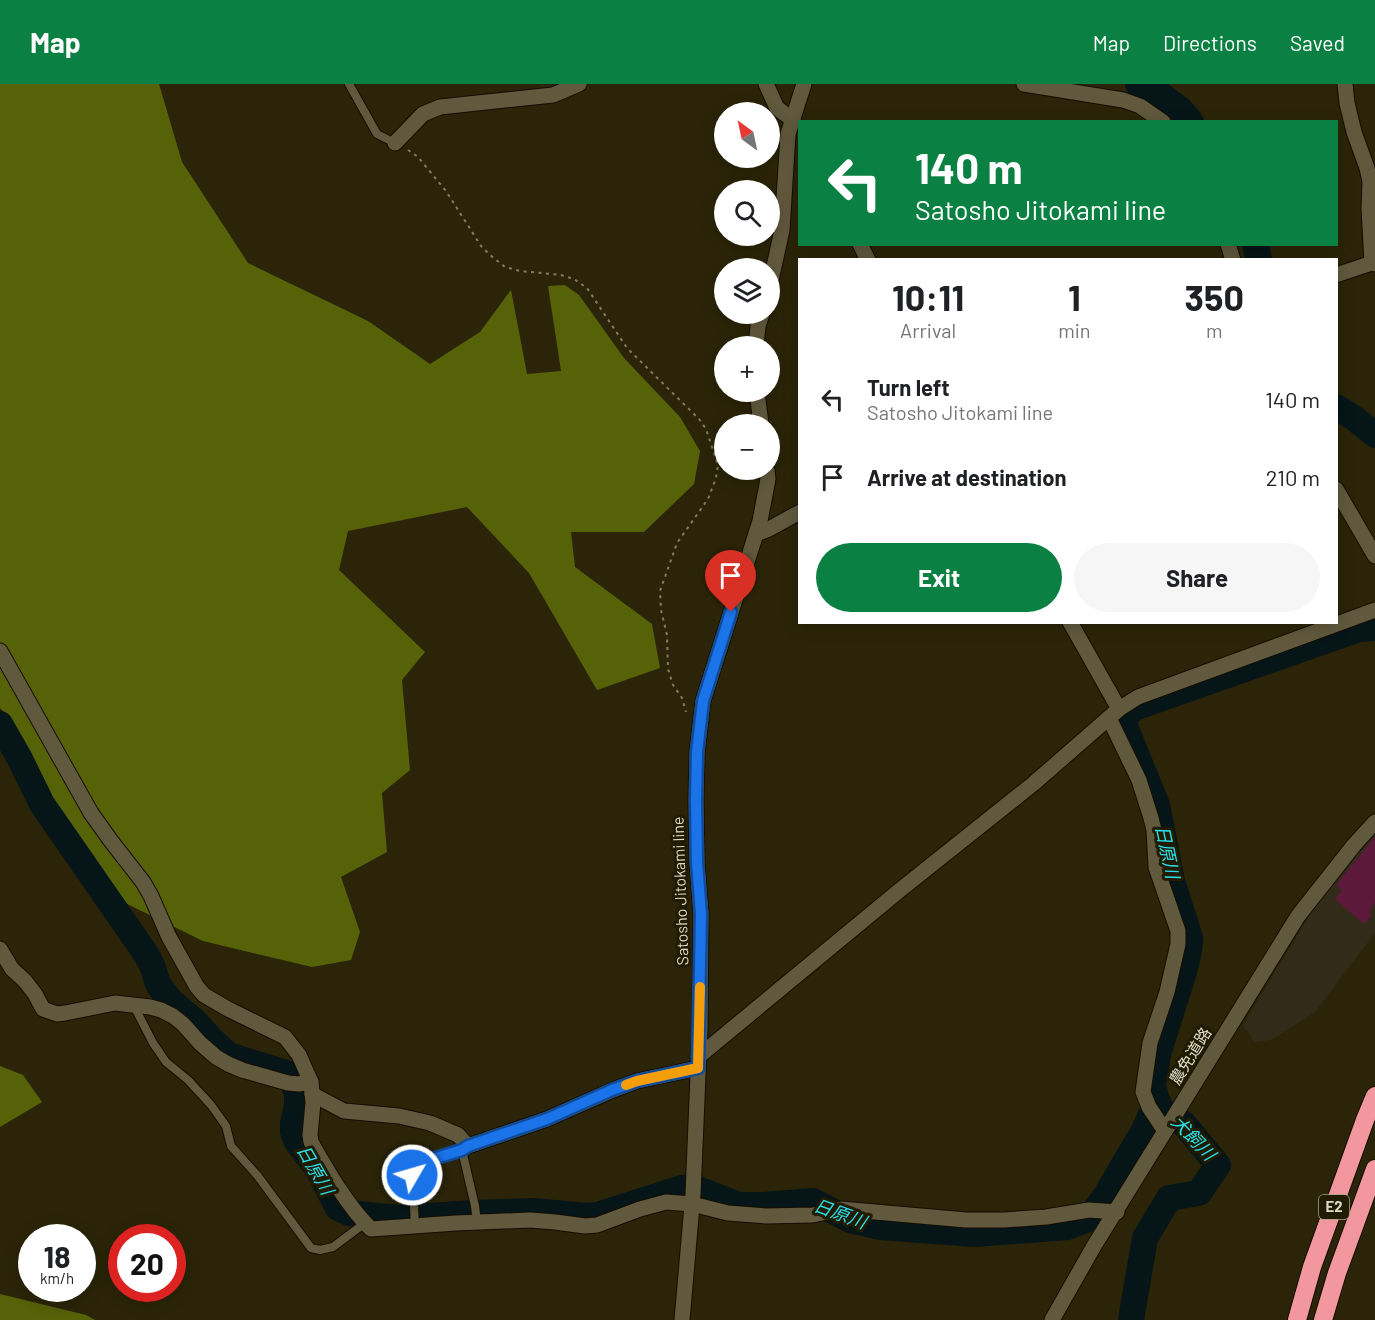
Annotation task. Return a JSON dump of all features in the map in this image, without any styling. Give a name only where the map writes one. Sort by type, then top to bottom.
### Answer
[{"type":"highway","name":"E2","points":[[1297,1320],[1312,1267],[1375,1096]]},
{"type":"highway","name":"E2","points":[[1323,1320],[1337,1273],[1375,1169]]},
{"type":"street","points":[[395,143],[423,114],[440,107],[554,95],[579,84]]},
{"type":"street","points":[[766,84],[777,108],[793,130]]},
{"type":"street","points":[[776,258],[782,230],[793,130],[804,84]]},
{"type":"street","points":[[1024,84],[1123,100],[1140,106],[1160,120]]},
{"type":"street","points":[[1338,274],[1373,263],[1368,208],[1370,181],[1354,132],[1345,84]]},
{"type":"street","name":"Satosho Jitokami line","points":[[682,1320],[693,1194],[698,1062],[701,914],[697,863],[697,752],[703,701],[760,521],[768,480]]},
{"type":"street","points":[[1338,492],[1375,556]]},
{"type":"street","points":[[756,534],[798,513]]},
{"type":"street","points":[[1338,624],[1375,610]]},
{"type":"street","points":[[1071,624],[1114,713],[1139,780],[1154,830],[1156,867],[1178,931],[1178,944],[1167,992],[1150,1043],[1143,1092],[1149,1107],[1164,1126]]},
{"type":"street","points":[[0,949],[12,969],[25,981],[43,1009],[48,1012],[65,1013],[115,1003],[161,1010],[183,1024],[200,1043],[228,1064],[242,1070],[303,1086],[344,1110],[399,1116],[430,1123],[458,1135],[465,1148],[547,1119],[612,1090],[698,1062],[900,890],[1033,784],[1114,713],[1138,697],[1337,624]]},
{"type":"street","points":[[0,651],[91,813],[143,882],[197,987],[204,995],[228,1009],[285,1036],[299,1055],[303,1086],[313,1103],[311,1142],[359,1216],[371,1228],[415,1220],[530,1220],[585,1226],[597,1225],[640,1209],[693,1194],[728,1213],[766,1216],[813,1215],[841,1209],[966,1220],[1004,1220],[1089,1210],[1111,1211]]},
{"type":"street","name":"農免道路","points":[[1052,1320],[1111,1211],[1164,1126],[1177,1112],[1298,916],[1375,822]]},
{"type":"lane","points":[[348,84],[377,134],[395,143]]},
{"type":"lane","points":[[134,1006],[153,1043],[166,1062],[188,1080],[211,1105],[226,1126],[231,1146],[257,1174],[311,1248],[320,1250],[333,1247],[359,1216]]},
{"type":"lane","points":[[415,1220],[412,1168],[416,1164],[465,1148],[476,1220]]},
{"type":"path","points":[[395,143],[418,157],[446,191],[481,246],[505,267],[520,272],[561,275],[574,279],[587,288],[627,348],[699,419],[706,429],[718,465],[716,478],[708,499],[677,543],[660,591],[661,610],[667,635],[668,669],[673,685],[682,698],[689,725],[699,733]]},
{"type":"shaded area","points":[[1375,834],[1375,933],[1315,1012],[1271,1040],[1254,1042],[1243,1025],[1311,913],[1340,872]]},
{"type":"green space","points":[[0,84],[159,84],[182,162],[248,263],[368,321],[430,364],[480,332],[511,290],[527,374],[561,371],[548,286],[565,285],[579,295],[624,358],[680,417],[700,451],[694,484],[644,532],[571,532],[575,567],[652,624],[660,668],[597,690],[529,573],[467,507],[348,531],[339,570],[425,652],[402,680],[410,770],[382,793],[387,852],[341,877],[360,932],[351,960],[312,967],[203,941],[123,902],[52,799],[5,713],[0,708]]},
{"type":"green space","points":[[0,1066],[23,1075],[42,1102],[0,1127]]},
{"type":"green space","points":[[0,1294],[18,1298],[18,1302],[33,1302],[86,1315],[95,1320],[0,1320]]},
{"type":"building","points":[[1375,837],[1375,902],[1369,913],[1372,915],[1364,924],[1335,899],[1342,890],[1336,885]]},
{"type":"waterway","points":[[1138,84],[1153,89],[1181,110],[1189,120]]},
{"type":"waterway","points":[[1256,246],[1258,258]]},
{"type":"waterway","points":[[1338,408],[1375,435]]},
{"type":"waterway","name":"日原川","points":[[0,724],[42,804],[146,954],[158,984],[169,999],[198,1024],[228,1055],[290,1076],[297,1092],[293,1132],[297,1142],[319,1171],[338,1208],[349,1213],[398,1218],[533,1211],[587,1216],[598,1215],[682,1188],[693,1187],[739,1205],[813,1201],[850,1220],[881,1227],[974,1234],[1068,1227],[1088,1219],[1106,1195],[1144,1130],[1157,1101],[1153,1086],[1158,1054],[1184,972],[1190,938],[1172,881],[1157,805],[1126,729],[1124,720],[1126,714],[1137,707],[1359,629],[1375,628]]},
{"type":"waterway","name":"犬飼川","points":[[1131,1320],[1145,1238],[1169,1198],[1199,1193],[1218,1165],[1183,1123],[1164,1113],[1157,1101]]},
{"type":"slow traffic","points":[[626,1085],[698,1068],[700,987]]},
{"type":"route","points":[[412,1175],[412,1168],[416,1164],[547,1119],[612,1090],[637,1081],[698,1068],[701,914],[697,863],[697,752],[703,701],[731,612]]}]
